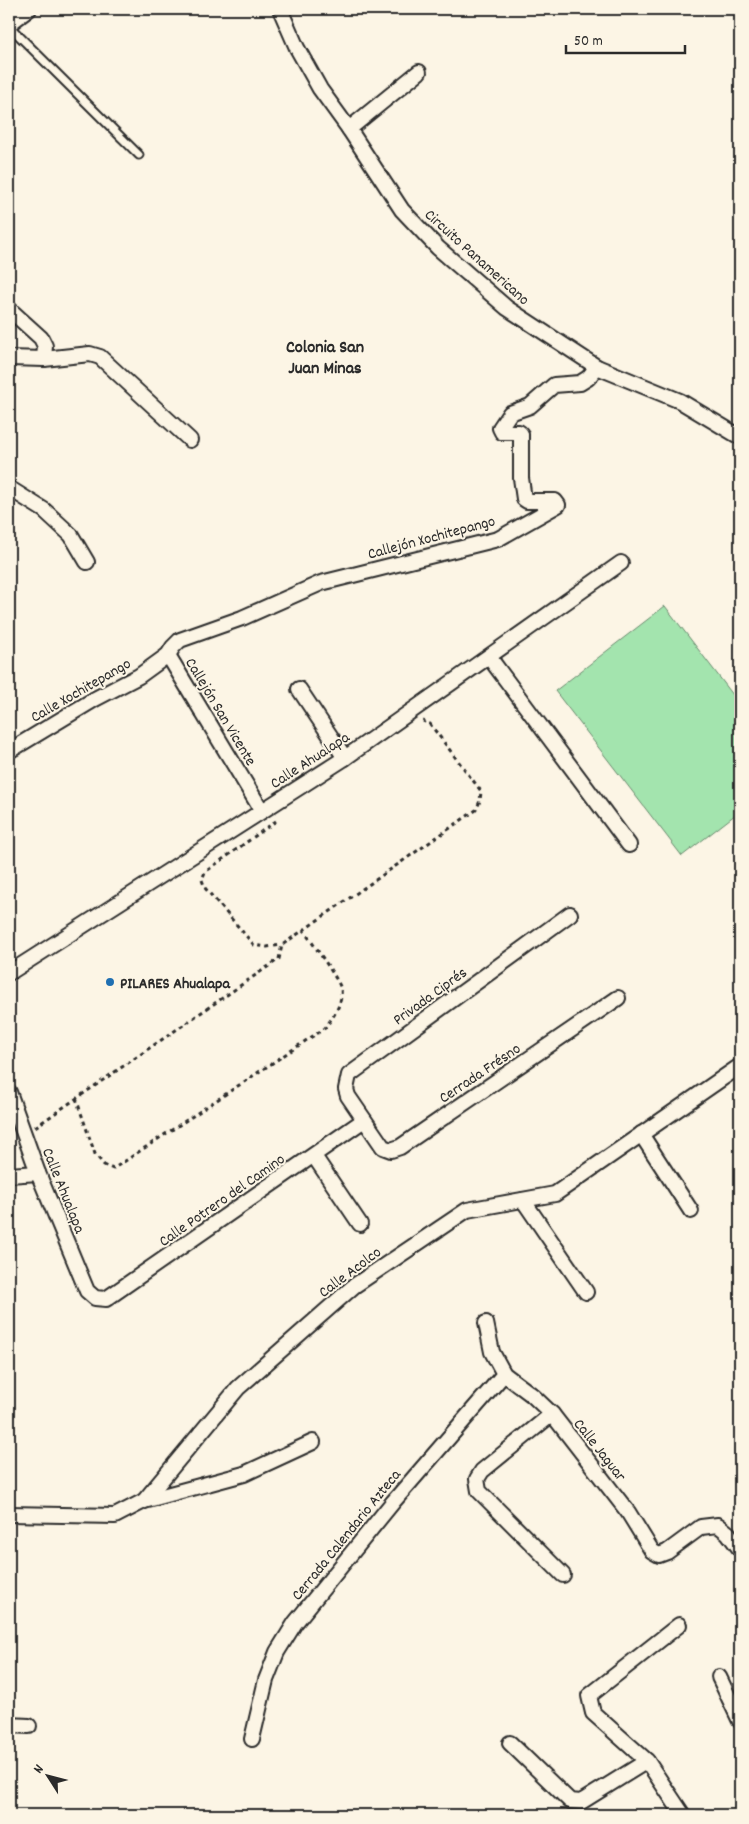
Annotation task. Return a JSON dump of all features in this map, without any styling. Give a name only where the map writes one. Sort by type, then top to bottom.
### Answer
[{"type":"street","points":[[9,25],[30,9]]},
{"type":"street","name":"Circuito Panamericano","points":[[280,9],[297,48],[320,89],[349,129],[402,210],[438,248],[507,308],[597,367],[680,401],[740,436]]},
{"type":"street","points":[[349,129],[419,72]]},
{"type":"street","points":[[9,309],[41,338],[44,346],[44,359]]},
{"type":"street","points":[[9,358],[44,359],[90,354],[100,357],[190,440]]},
{"type":"street","name":"Callejón Xochitepango","points":[[168,655],[180,640],[242,618],[321,584],[498,538],[558,505],[555,501],[527,501],[524,499],[521,478],[521,434],[519,432],[502,432],[500,428],[510,413],[530,406],[554,385],[580,383],[588,378],[597,367]]},
{"type":"street","points":[[9,488],[44,510],[71,535],[87,562]]},
{"type":"street","name":"Calle Ahualapa","points":[[9,973],[345,758],[621,563]]},
{"type":"street","name":"Calle Xochitepango","points":[[9,751],[95,698],[140,676],[168,655]]},
{"type":"street","name":"Callejón San Vicente","points":[[168,655],[262,811]]},
{"type":"street","points":[[488,657],[629,845]]},
{"type":"street","points":[[299,689],[345,758]]},
{"type":"street","name":"Privada Ciprés","points":[[364,1120],[348,1096],[346,1089],[349,1075],[570,914]]},
{"type":"street","name":"Cerrada Frésno","points":[[364,1120],[383,1147],[391,1150],[400,1147],[618,998]]},
{"type":"street","name":"Calle Acolco","points":[[9,1514],[115,1516],[144,1501],[238,1388],[354,1286],[467,1210],[554,1194],[740,1066]]},
{"type":"street","name":"Calle Ahualapa","points":[[9,1092],[38,1173],[87,1291],[95,1298]]},
{"type":"street","name":"Calle Potrero del Camino","points":[[95,1298],[106,1299],[364,1120]]},
{"type":"street","points":[[641,1134],[691,1211]]},
{"type":"street","points":[[314,1156],[360,1224]]},
{"type":"street","points":[[9,1175],[38,1173]]},
{"type":"street","points":[[523,1200],[586,1292]]},
{"type":"street","points":[[486,1323],[492,1352],[504,1374]]},
{"type":"street","name":"Calle Jaguar","points":[[504,1374],[532,1395],[552,1414],[628,1512],[652,1551],[659,1555],[667,1552],[701,1527],[718,1525],[728,1533],[740,1549]]},
{"type":"street","name":"Cerrada Calendario Azteca","points":[[252,1739],[266,1680],[277,1652],[295,1623],[393,1502],[504,1374]]},
{"type":"street","points":[[552,1414],[482,1471],[477,1479],[479,1491],[564,1575]]},
{"type":"street","points":[[144,1501],[244,1474],[313,1442]]},
{"type":"street","points":[[679,1625],[589,1696],[593,1713],[647,1761],[683,1815]]},
{"type":"street","points":[[719,1677],[740,1721]]},
{"type":"street","points":[[9,1725],[29,1726]]},
{"type":"street","points":[[510,1743],[570,1801],[581,1802],[647,1761]]},
{"type":"lane","points":[[9,25],[139,155]]},
{"type":"path","points":[[277,821],[205,872],[202,880],[205,888],[254,945],[282,944],[476,810],[480,801],[481,791],[430,724],[422,720],[417,722]]},
{"type":"path","points":[[76,1098],[95,1154],[104,1165],[113,1168],[325,1028],[335,1015],[340,1000],[341,987],[303,930]]},
{"type":"path","points":[[24,1134],[279,959],[282,944]]},
{"type":"green space","points":[[665,606],[740,704],[740,811],[682,856],[555,691]]},
{"type":"place","name":"PILARES Ahualapa","points":[[110,982]]},
{"type":"district","name":"Colonia San Juan Minas","points":[[325,356]]}]
